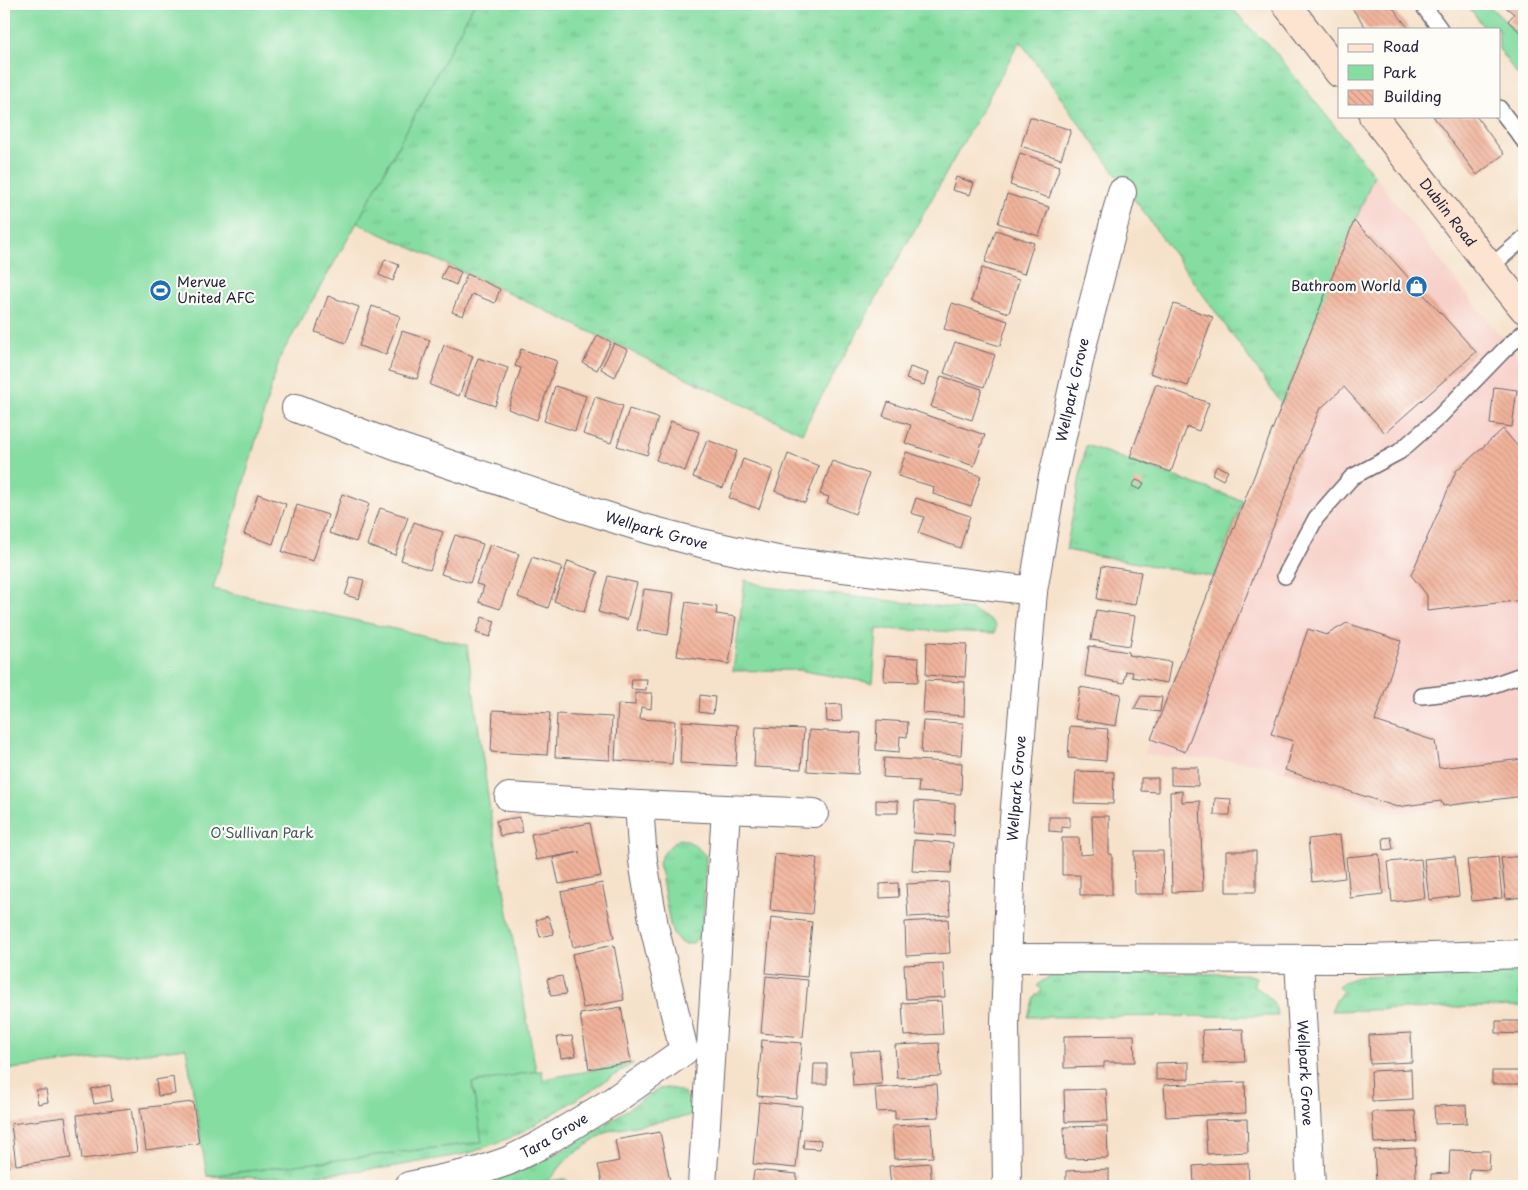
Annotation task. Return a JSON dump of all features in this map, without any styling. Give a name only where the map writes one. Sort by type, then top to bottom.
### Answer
[{"type":"main road","points":[[1286,4],[1338,72]]},
{"type":"main road","name":"Dublin Road","points":[[1375,118],[1524,309]]},
{"type":"street","name":"Wellpark Grove","points":[[1007,1186],[1005,1023],[1011,854],[1032,591],[1052,481],[1083,343],[1122,192]]},
{"type":"street","name":"Wellpark Grove","points":[[296,408],[396,446],[566,503],[701,543],[778,560],[1032,591]]},
{"type":"street","points":[[509,797],[726,810],[814,813]]},
{"type":"street","points":[[638,805],[643,861],[654,926],[684,1051],[711,1052]]},
{"type":"street","points":[[702,1186],[726,810]]},
{"type":"street","points":[[1007,958],[1395,959],[1524,954]]},
{"type":"street","name":"Wellpark Grove","points":[[1299,959],[1311,1186]]},
{"type":"street","name":"Tara Grove","points":[[409,1186],[479,1171],[508,1161],[531,1150],[613,1101],[684,1051]]},
{"type":"lane","points":[[1422,4],[1439,28]]},
{"type":"lane","points":[[1500,109],[1524,141]]},
{"type":"lane","points":[[1490,267],[1524,238]]},
{"type":"lane","points":[[1285,576],[1316,518],[1352,477],[1399,452],[1440,416],[1524,332]]},
{"type":"lane","points":[[1422,696],[1482,689],[1524,674]]},
{"type":"shaded area","points":[[1374,175],[1468,296],[1524,364],[1524,797],[1396,813],[1259,763],[1144,755]]},
{"type":"green space","name":"O'Sullivan Park","points":[[4,4],[474,4],[357,223],[280,357],[213,589],[467,645],[490,811],[536,1071],[472,1083],[482,1142],[207,1176],[186,1048],[4,1070]]},
{"type":"green space","points":[[474,4],[1229,4],[1248,26],[1272,48],[1374,175],[1282,404],[1020,41],[802,433],[357,223]]},
{"type":"green space","points":[[1467,4],[1487,4],[1524,39],[1524,84],[1500,50],[1500,28],[1484,28]]},
{"type":"green space","points":[[1086,445],[1243,501],[1214,577],[1066,550]]},
{"type":"green space","points":[[745,580],[767,587],[972,610],[996,625],[995,633],[877,629],[873,683],[798,670],[733,671]]},
{"type":"green space","points":[[680,839],[691,843],[706,856],[701,934],[693,943],[688,944],[681,943],[674,935],[670,925],[659,862],[668,849]]},
{"type":"green space","points":[[1524,971],[1524,1006],[1331,1011],[1343,991],[1338,986],[1357,977]]},
{"type":"green space","points":[[1073,973],[1245,974],[1256,977],[1253,986],[1269,998],[1275,1006],[1278,1016],[1028,1017],[1034,997],[1042,989],[1037,986],[1041,982],[1049,977]]},
{"type":"green space","points":[[634,1063],[517,1135],[470,1153],[391,1167],[302,1177],[207,1176],[481,1142],[472,1083],[536,1071],[542,1071],[543,1079]]},
{"type":"green space","points":[[667,1088],[683,1092],[689,1099],[695,1115],[608,1131],[569,1157],[548,1181],[565,1179],[573,1186],[547,1186],[547,1181],[511,1186],[474,1186],[514,1173],[566,1149],[659,1089]]},
{"type":"building","points":[[1355,4],[1390,4],[1408,28],[1366,28],[1351,7]]},
{"type":"building","points":[[1502,4],[1524,4],[1523,35],[1508,21],[1514,14]]},
{"type":"building","points":[[1030,117],[1071,130],[1061,159],[1021,146]]},
{"type":"building","points":[[1434,118],[1477,118],[1504,154],[1477,175]]},
{"type":"building","points":[[1020,153],[1060,166],[1049,198],[1010,185]]},
{"type":"building","points":[[956,177],[974,183],[970,195],[952,190]]},
{"type":"building","points":[[1007,194],[1049,207],[1039,236],[998,223]]},
{"type":"building","points":[[1354,221],[1371,236],[1476,352],[1385,433],[1344,387],[1319,410],[1185,752],[1151,739]]},
{"type":"building","points":[[996,230],[1034,243],[1024,274],[985,262]]},
{"type":"building","points":[[385,259],[399,265],[393,281],[379,275]]},
{"type":"building","points":[[447,265],[461,272],[456,285],[441,278]]},
{"type":"building","points":[[982,268],[1019,280],[1009,313],[971,301]]},
{"type":"building","points":[[467,274],[500,289],[495,303],[472,294],[463,316],[452,312]]},
{"type":"building","points":[[328,296],[359,307],[346,343],[315,332]]},
{"type":"building","points":[[952,303],[1008,321],[1000,346],[944,329]]},
{"type":"building","points":[[1174,304],[1213,317],[1188,386],[1150,373]]},
{"type":"building","points":[[372,306],[400,316],[386,355],[359,346]]},
{"type":"building","points":[[402,331],[430,340],[417,379],[389,371]]},
{"type":"building","points":[[598,335],[611,342],[597,370],[583,363]]},
{"type":"building","points":[[955,342],[995,355],[984,387],[944,373]]},
{"type":"building","points":[[614,343],[628,350],[615,377],[601,369]]},
{"type":"building","points":[[444,345],[473,356],[459,396],[430,385]]},
{"type":"building","points":[[521,349],[557,361],[537,420],[508,409],[521,368],[515,366]]},
{"type":"building","points":[[478,358],[508,368],[495,406],[465,396]]},
{"type":"building","points":[[910,367],[928,373],[924,385],[906,379]]},
{"type":"building","points":[[941,376],[982,389],[972,420],[931,407]]},
{"type":"building","points":[[1156,384],[1209,403],[1199,431],[1187,427],[1171,472],[1130,457]]},
{"type":"building","points":[[555,386],[586,396],[575,431],[544,421]]},
{"type":"building","points":[[1494,387],[1517,390],[1512,427],[1490,424]]},
{"type":"building","points":[[595,397],[623,406],[611,443],[583,434]]},
{"type":"building","points":[[888,402],[985,435],[974,466],[905,443],[911,425],[883,416]]},
{"type":"building","points":[[629,409],[658,418],[647,455],[617,446]]},
{"type":"building","points":[[671,421],[699,432],[685,471],[656,460]]},
{"type":"building","points":[[1503,429],[1524,454],[1524,600],[1427,611],[1427,595],[1411,575],[1456,471]]},
{"type":"building","points":[[707,440],[737,451],[723,488],[693,477]]},
{"type":"building","points":[[906,452],[981,476],[971,506],[933,494],[934,487],[898,476]]},
{"type":"building","points":[[788,454],[819,466],[805,503],[775,491]]},
{"type":"building","points":[[743,459],[773,470],[759,509],[729,498]]},
{"type":"building","points":[[832,461],[869,474],[855,514],[827,503],[829,497],[820,494]]},
{"type":"building","points":[[1217,466],[1228,471],[1223,480],[1212,474]]},
{"type":"building","points":[[1136,480],[1144,483],[1140,490],[1132,486]]},
{"type":"building","points":[[258,494],[286,504],[273,544],[244,534]]},
{"type":"building","points":[[342,494],[369,504],[356,542],[329,533]]},
{"type":"building","points":[[916,498],[970,516],[960,548],[918,533],[924,517],[911,513]]},
{"type":"building","points":[[297,505],[328,515],[313,561],[282,552]]},
{"type":"building","points":[[380,508],[408,517],[395,555],[367,545]]},
{"type":"building","points":[[414,522],[443,532],[430,570],[401,560]]},
{"type":"building","points":[[455,535],[483,544],[470,583],[441,574]]},
{"type":"building","points":[[490,544],[519,554],[500,609],[479,602],[484,586],[476,584]]},
{"type":"building","points":[[532,557],[562,567],[548,608],[518,597]]},
{"type":"building","points":[[568,561],[598,572],[584,612],[554,601]]},
{"type":"building","points":[[1102,566],[1141,572],[1135,605],[1097,599]]},
{"type":"building","points":[[608,576],[637,583],[627,620],[598,612]]},
{"type":"building","points":[[351,577],[364,580],[359,599],[345,595]]},
{"type":"building","points":[[644,589],[674,593],[668,635],[637,630]]},
{"type":"building","points":[[686,602],[717,607],[716,614],[736,617],[729,664],[677,656]]},
{"type":"building","points":[[1096,610],[1135,616],[1130,646],[1091,640]]},
{"type":"building","points":[[482,617],[495,621],[490,637],[476,633]]},
{"type":"building","points":[[1347,623],[1401,641],[1375,721],[1435,741],[1439,768],[1524,759],[1524,796],[1443,806],[1441,801],[1397,807],[1285,770],[1293,741],[1271,734],[1308,629],[1326,635]]},
{"type":"building","points":[[927,642],[967,644],[965,677],[926,675]]},
{"type":"building","points":[[1089,646],[1129,652],[1128,655],[1171,662],[1167,683],[1132,677],[1133,672],[1126,671],[1124,683],[1085,676]]},
{"type":"building","points":[[885,656],[919,658],[918,682],[884,681]]},
{"type":"building","points":[[632,679],[647,679],[646,690],[631,689]]},
{"type":"building","points":[[925,680],[965,682],[964,716],[923,713]]},
{"type":"building","points":[[1080,687],[1121,694],[1116,726],[1075,719]]},
{"type":"building","points":[[635,693],[652,693],[651,709],[641,707],[640,719],[675,721],[672,764],[615,760],[618,704],[635,705]]},
{"type":"building","points":[[700,695],[715,697],[713,714],[699,712]]},
{"type":"building","points":[[1141,696],[1162,697],[1160,712],[1134,709]]},
{"type":"building","points":[[841,704],[842,721],[827,722],[826,705]]},
{"type":"building","points":[[493,710],[550,713],[547,755],[491,752]]},
{"type":"building","points":[[557,714],[612,717],[610,760],[555,757]]},
{"type":"building","points":[[877,720],[908,722],[907,737],[900,736],[899,752],[876,750]]},
{"type":"building","points":[[682,721],[738,725],[736,766],[680,763]]},
{"type":"building","points":[[923,721],[963,723],[961,755],[921,753]]},
{"type":"building","points":[[1070,726],[1108,729],[1106,761],[1068,758]]},
{"type":"building","points":[[756,727],[804,729],[801,769],[754,767]]},
{"type":"building","points":[[809,730],[861,733],[858,774],[807,771]]},
{"type":"building","points":[[884,758],[962,763],[961,794],[918,792],[919,781],[883,777]]},
{"type":"building","points":[[1171,767],[1198,767],[1198,786],[1171,785]]},
{"type":"building","points":[[1076,771],[1114,772],[1113,804],[1074,803]]},
{"type":"building","points":[[1141,778],[1158,778],[1158,792],[1141,791]]},
{"type":"building","points":[[1182,791],[1182,802],[1200,801],[1203,891],[1172,892],[1170,792]]},
{"type":"building","points":[[1215,798],[1231,799],[1230,815],[1214,815]]},
{"type":"building","points":[[876,800],[898,801],[898,813],[876,813]]},
{"type":"building","points":[[915,801],[955,804],[954,836],[913,833]]},
{"type":"building","points":[[1092,816],[1109,816],[1109,854],[1112,854],[1112,895],[1080,895],[1080,875],[1062,875],[1062,838],[1079,838],[1080,855],[1093,854]]},
{"type":"building","points":[[519,817],[523,832],[500,836],[496,821]]},
{"type":"building","points":[[1049,817],[1070,817],[1070,828],[1062,827],[1062,832],[1049,831]]},
{"type":"building","points":[[590,823],[601,876],[559,884],[553,858],[580,852],[536,860],[531,834]]},
{"type":"building","points":[[1340,835],[1345,878],[1312,882],[1308,839]]},
{"type":"building","points":[[1391,837],[1393,849],[1384,850],[1383,838]]},
{"type":"building","points":[[914,840],[953,843],[951,873],[912,871]]},
{"type":"building","points":[[1134,851],[1163,851],[1164,894],[1135,894]]},
{"type":"building","points":[[1226,851],[1256,851],[1256,892],[1226,892]]},
{"type":"building","points":[[775,854],[817,858],[812,914],[770,910]]},
{"type":"building","points":[[1379,854],[1383,894],[1350,898],[1346,857]]},
{"type":"building","points":[[1455,856],[1459,896],[1429,900],[1424,859]]},
{"type":"building","points":[[1524,856],[1524,897],[1506,899],[1501,858]]},
{"type":"building","points":[[1498,857],[1502,898],[1472,901],[1467,860]]},
{"type":"building","points":[[1421,859],[1425,898],[1392,902],[1388,862]]},
{"type":"building","points":[[948,882],[950,915],[908,917],[906,884]]},
{"type":"building","points":[[602,883],[614,938],[573,947],[561,892]]},
{"type":"building","points":[[898,883],[899,897],[880,898],[880,884]]},
{"type":"building","points":[[548,916],[554,934],[540,937],[536,920]]},
{"type":"building","points":[[771,917],[812,922],[807,977],[766,973]]},
{"type":"building","points":[[948,919],[950,953],[906,956],[905,922]]},
{"type":"building","points":[[614,945],[624,1000],[583,1008],[572,954]]},
{"type":"building","points":[[943,963],[945,997],[906,999],[904,965]]},
{"type":"building","points":[[562,976],[566,994],[551,996],[547,979]]},
{"type":"building","points":[[766,976],[808,980],[803,1037],[761,1033]]},
{"type":"building","points":[[941,1001],[943,1034],[904,1036],[902,1003]]},
{"type":"building","points":[[621,1007],[631,1062],[589,1069],[580,1014]]},
{"type":"building","points":[[1496,1021],[1522,1021],[1522,1034],[1496,1033]]},
{"type":"building","points":[[1243,1029],[1245,1062],[1204,1063],[1202,1030]]},
{"type":"building","points":[[1411,1033],[1412,1062],[1370,1064],[1369,1035]]},
{"type":"building","points":[[1134,1035],[1135,1062],[1104,1062],[1104,1067],[1064,1068],[1064,1036]]},
{"type":"building","points":[[572,1036],[576,1056],[561,1058],[557,1037]]},
{"type":"building","points":[[762,1040],[802,1043],[797,1099],[757,1096]]},
{"type":"building","points":[[939,1043],[941,1076],[897,1078],[895,1045]]},
{"type":"building","points":[[879,1050],[882,1084],[853,1086],[851,1052]]},
{"type":"building","points":[[1189,1062],[1189,1079],[1156,1080],[1156,1063]]},
{"type":"building","points":[[814,1064],[827,1064],[827,1084],[813,1084]]},
{"type":"building","points":[[1411,1069],[1412,1099],[1372,1101],[1371,1071]]},
{"type":"building","points":[[1492,1071],[1519,1071],[1519,1084],[1492,1084]]},
{"type":"building","points":[[173,1077],[175,1094],[158,1096],[156,1080]]},
{"type":"building","points":[[1245,1082],[1246,1113],[1166,1117],[1164,1085]]},
{"type":"building","points":[[937,1084],[939,1117],[895,1119],[895,1111],[877,1112],[875,1088]]},
{"type":"building","points":[[110,1085],[112,1101],[94,1104],[91,1089]]},
{"type":"building","points":[[1106,1089],[1108,1121],[1065,1122],[1064,1090]]},
{"type":"building","points":[[36,1090],[46,1090],[48,1102],[38,1104]]},
{"type":"building","points":[[193,1102],[199,1143],[146,1150],[140,1108]]},
{"type":"building","points":[[759,1102],[802,1106],[796,1168],[753,1164]]},
{"type":"building","points":[[1466,1105],[1467,1123],[1435,1124],[1434,1106]]},
{"type":"building","points":[[131,1108],[137,1152],[82,1159],[77,1115]]},
{"type":"building","points":[[1415,1111],[1417,1141],[1374,1143],[1372,1112]]},
{"type":"building","points":[[65,1117],[71,1158],[16,1165],[11,1124]]},
{"type":"building","points":[[1247,1119],[1248,1152],[1207,1154],[1205,1120]]},
{"type":"building","points":[[931,1124],[933,1157],[894,1159],[892,1126]]},
{"type":"building","points":[[1107,1126],[1108,1158],[1065,1159],[1064,1127]]},
{"type":"building","points":[[660,1132],[671,1186],[623,1186],[622,1183],[603,1186],[598,1165],[619,1161],[615,1140]]},
{"type":"building","points":[[5,1138],[9,1167],[4,1167]]},
{"type":"building","points":[[804,1139],[821,1140],[820,1149],[803,1148]]},
{"type":"building","points":[[1415,1148],[1416,1180],[1376,1182],[1374,1150]]},
{"type":"building","points":[[1450,1150],[1490,1151],[1489,1170],[1470,1169],[1469,1186],[1431,1186],[1431,1174],[1449,1173]]},
{"type":"building","points":[[930,1163],[932,1186],[891,1186],[889,1166]]},
{"type":"building","points":[[1248,1163],[1249,1186],[1194,1186],[1193,1166]]},
{"type":"building","points":[[1109,1169],[1109,1186],[1066,1186],[1066,1171]]},
{"type":"building","points":[[754,1170],[797,1174],[796,1186],[752,1186]]},
{"type":"place","name":"Bathroom World","points":[[1417,286]]},
{"type":"place","name":"Mervue United AFC","points":[[161,290]]}]
